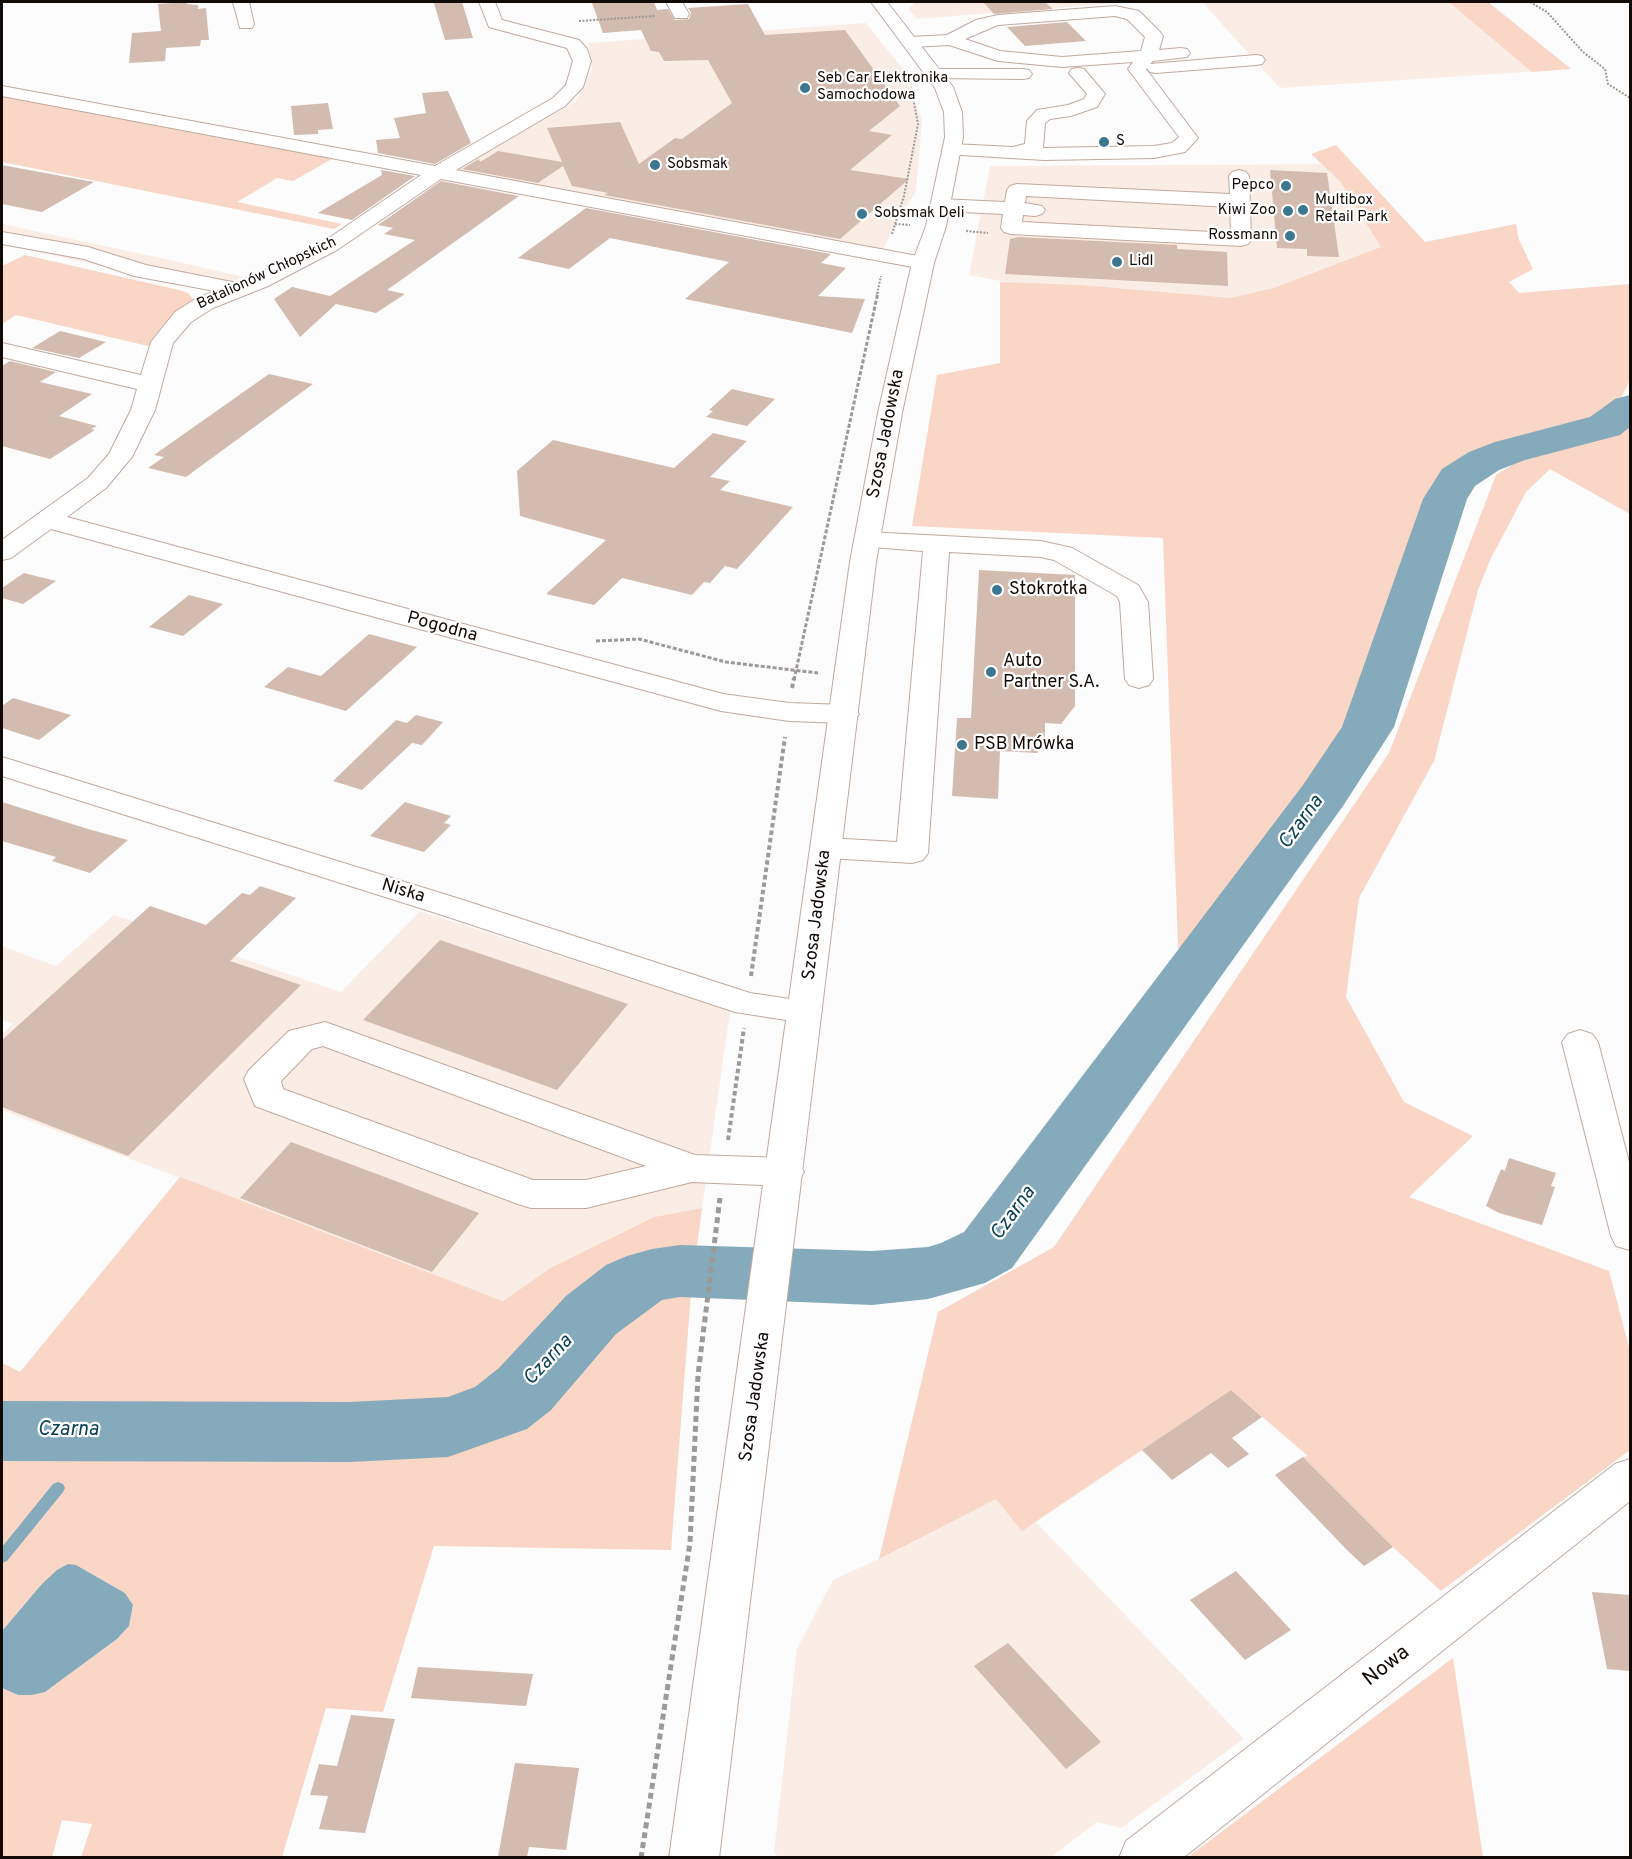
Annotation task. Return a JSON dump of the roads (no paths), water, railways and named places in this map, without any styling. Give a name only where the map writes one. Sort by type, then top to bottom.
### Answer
[{"type":"street","points":[[241,2],[246,24]]},
{"type":"street","name":"Batalionów Chłopskich","points":[[2,552],[97,483],[120,457],[143,410],[162,342],[175,324],[199,306],[330,246],[440,171],[559,102],[574,87],[582,61],[578,49],[573,44],[495,23],[487,2]]},
{"type":"street","name":"Szosa Jadowska","points":[[694,1857],[766,1324],[867,540],[890,413],[923,262],[934,232],[952,150],[953,112],[944,87],[879,2]]},
{"type":"street","points":[[950,40],[982,24],[998,20],[1115,11],[1133,15],[1154,36],[1142,74]]},
{"type":"street","points":[[911,42],[950,40],[998,56],[1062,62],[1142,74],[1181,53]]},
{"type":"street","points":[[935,74],[1094,86],[1142,74],[1256,60]]},
{"type":"street","points":[[952,150],[1055,154],[1162,152],[1178,148],[1190,138],[1142,74]]},
{"type":"street","points":[[1016,152],[1034,147],[1036,121],[1044,114],[1071,110],[1091,103],[1094,86]]},
{"type":"street","points":[[2,91],[923,262]]},
{"type":"street","points":[[1071,110],[1078,153]]},
{"type":"street","points":[[1051,113],[1055,154]]},
{"type":"street","points":[[1239,176],[1241,240],[1011,228],[1017,190],[1240,211]]},
{"type":"street","points":[[940,205],[1014,209]]},
{"type":"street","points":[[2,238],[88,253],[142,271],[237,289]]},
{"type":"street","points":[[2,350],[135,382],[150,383]]},
{"type":"street","name":"Pogodna","points":[[2,526],[36,526],[710,699],[789,712],[844,714]]},
{"type":"street","points":[[867,540],[1041,549],[1063,554],[1128,591],[1134,602],[1139,679]]},
{"type":"street","points":[[826,848],[912,853],[937,544]]},
{"type":"street","name":"Niska","points":[[2,766],[429,900],[747,1004],[805,1011]]},
{"type":"street","points":[[708,1169],[325,1034],[301,1039],[262,1079],[268,1097],[531,1194],[586,1194],[708,1169],[785,1172]]},
{"type":"street","points":[[1580,1042],[1630,1236]]},
{"type":"street","name":"Nowa","points":[[1144,1857],[1630,1478]]},
{"type":"water","points":[[68,1564],[76,1565],[125,1593],[133,1605],[129,1626],[117,1639],[45,1692],[18,1695],[2,1688],[2,1631],[41,1585],[57,1570]]},
{"type":"waterway","name":"Czarna","points":[[2,1431],[350,1432],[448,1427],[501,1408],[525,1389],[591,1315],[631,1284],[652,1275],[680,1271],[872,1278],[928,1273],[961,1264],[988,1250],[1324,794],[1368,727],[1445,499],[1458,478],[1484,461],[1510,451],[1605,426],[1630,408]]},
{"type":"waterway","points":[[85,1455],[104,1432]]},
{"type":"waterway","points":[[2,1557],[58,1488]]},
{"type":"place","name":"Seb Car Elektronika Samochodowa","points":[[805,88]]},
{"type":"place","name":"S","points":[[1104,142]]},
{"type":"place","name":"Sobsmak","points":[[655,165]]},
{"type":"place","name":"Pepco","points":[[1286,186]]},
{"type":"place","name":"Multibox Retail Park","points":[[1303,210]]},
{"type":"place","name":"Kiwi Zoo","points":[[1288,211]]},
{"type":"place","name":"Sobsmak Deli","points":[[862,214]]},
{"type":"place","name":"Rossmann","points":[[1290,236]]},
{"type":"place","name":"Lidl","points":[[1117,262]]},
{"type":"place","name":"Stokrotka","points":[[997,590]]},
{"type":"place","name":"Auto Partner S.A.","points":[[991,672]]},
{"type":"place","name":"PSB Mrówka","points":[[962,745]]}]
